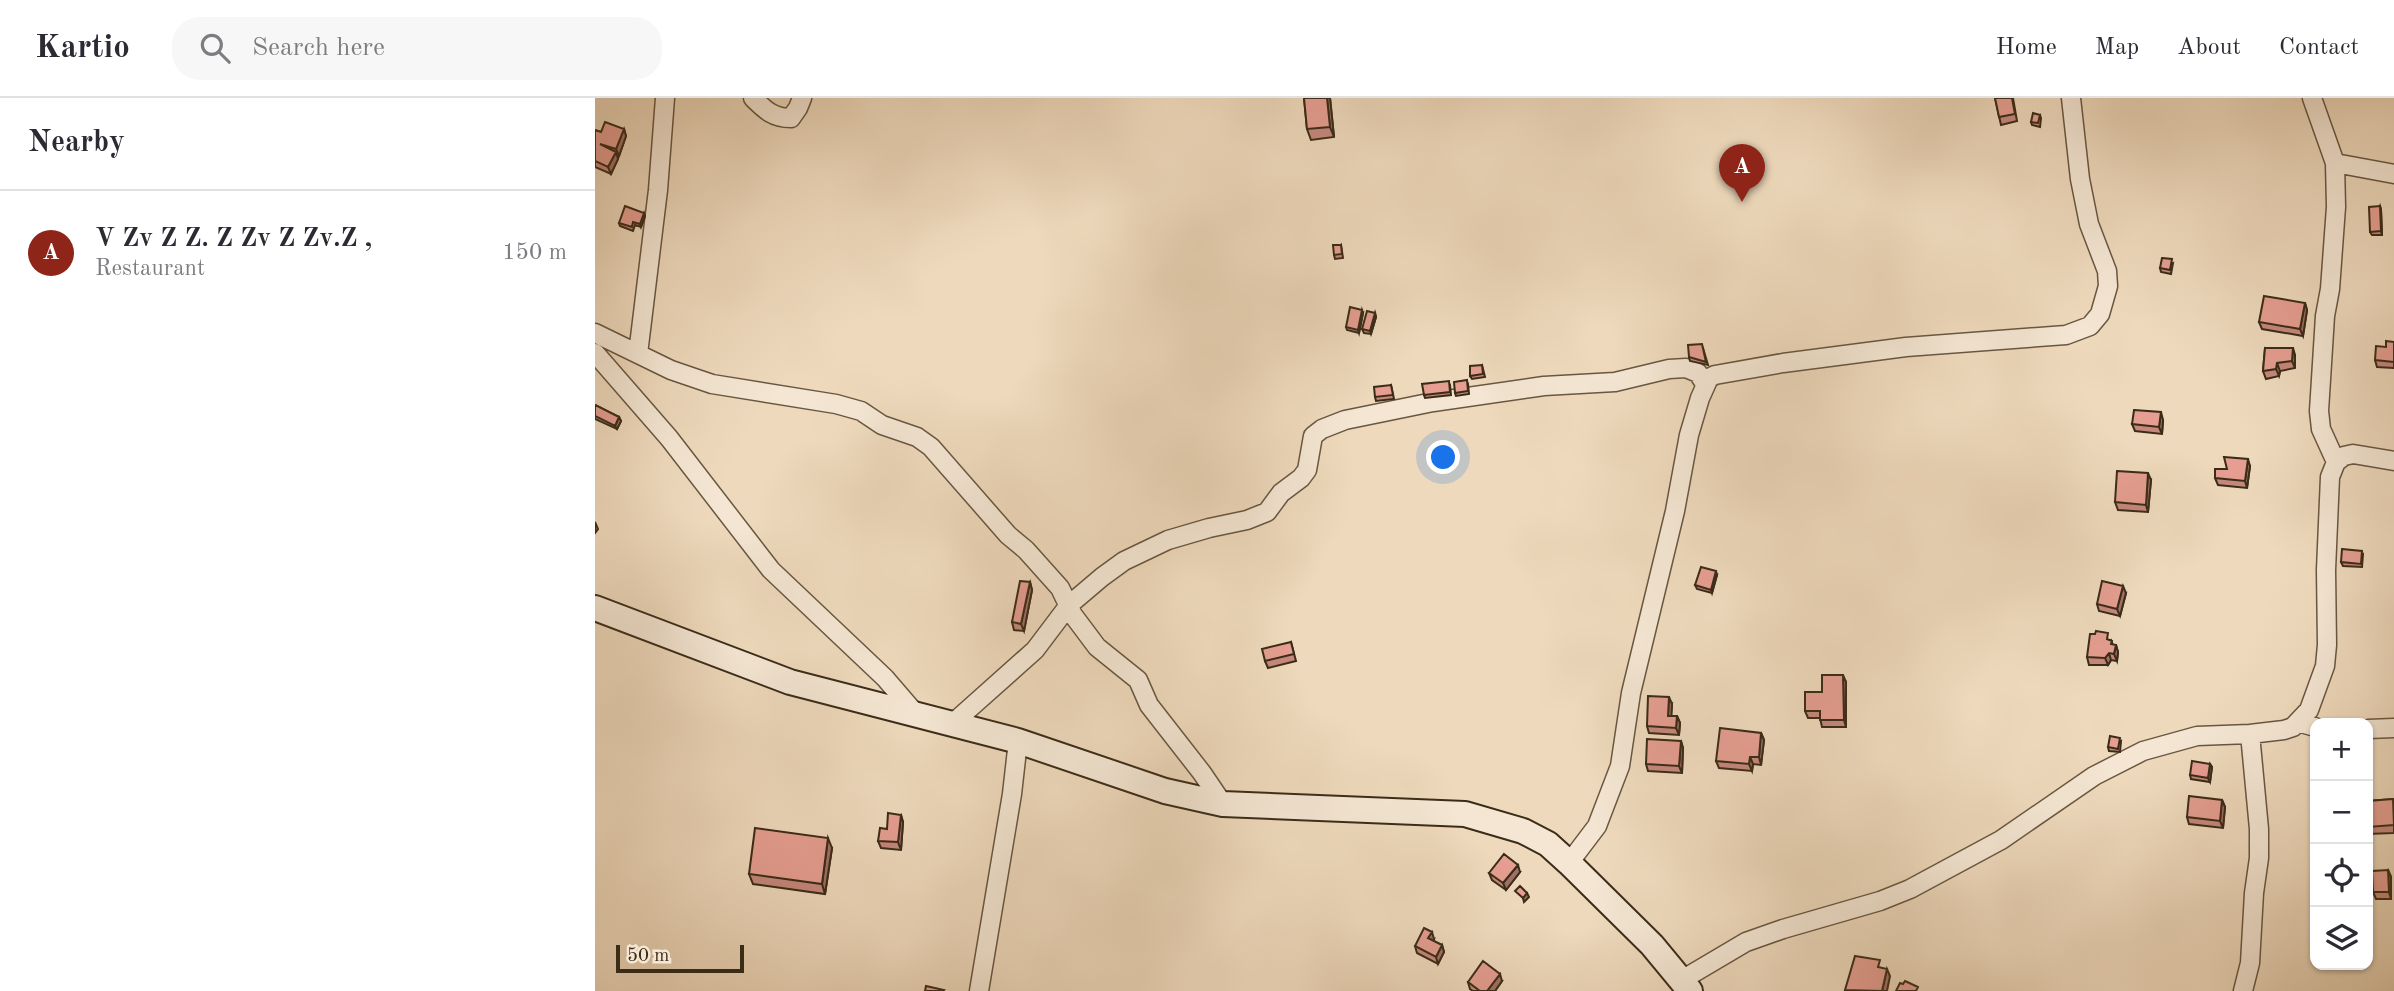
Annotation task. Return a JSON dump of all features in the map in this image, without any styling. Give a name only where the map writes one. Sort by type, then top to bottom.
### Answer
[{"type":"street","points":[[638,354],[658,190],[665,98]]},
{"type":"street","points":[[753,98],[766,111],[780,118],[791,118],[802,98]]},
{"type":"street","points":[[1569,863],[1597,826],[1620,766],[1631,693],[1675,511],[1689,435],[1705,384],[1715,375],[1783,363],[1906,347],[2066,335],[2090,326],[2101,314],[2106,300],[2107,271],[2089,224],[2080,179],[2071,98]]},
{"type":"street","points":[[2312,98],[2335,163],[2336,207],[2319,411],[2321,429],[2336,462]]},
{"type":"street","points":[[2335,163],[2394,174]]},
{"type":"street","points":[[595,333],[671,370],[712,384],[836,404],[862,411],[882,425],[917,437],[931,447],[1008,535],[1026,550],[1060,588],[1073,615],[1097,647],[1138,680],[1149,705],[1223,804]]},
{"type":"street","points":[[595,353],[670,438],[771,570],[885,678],[916,714]]},
{"type":"street","points":[[952,724],[1035,650],[1069,605],[1102,577],[1148,549],[1267,512],[1281,493],[1307,470],[1313,436],[1322,429],[1345,420],[1433,402],[1544,386],[1615,382],[1669,369],[1686,368],[1698,373],[1705,384]]},
{"type":"street","points":[[595,608],[790,682],[1018,740],[1164,791],[1223,804],[1465,814],[1523,831],[1548,844],[1569,863],[1652,945],[1685,986],[1746,942],[1880,901],[1910,889],[2001,840],[2094,776],[2143,751],[2197,736],[2249,734],[2307,725],[2309,710],[2325,666],[2327,645],[2326,570],[2330,477],[2336,462],[2344,456],[2353,454],[2394,461]]},
{"type":"street","points":[[2373,729],[2394,728]]},
{"type":"street","points":[[2243,991],[2250,963],[2259,858],[2257,807],[2249,734]]},
{"type":"street","points":[[979,991],[1012,794],[1018,740]]},
{"type":"building","points":[[1304,98],[1327,98],[1330,127],[1307,129]]},
{"type":"building","points":[[1995,98],[2012,98],[2015,114],[1999,117]]},
{"type":"building","points":[[2033,113],[2040,115],[2038,123],[2031,122]]},
{"type":"building","points":[[605,122],[624,129],[616,149],[600,144],[616,152],[608,167],[595,161],[595,130],[601,132]]},
{"type":"building","points":[[625,206],[644,213],[640,224],[633,222],[632,227],[619,223]]},
{"type":"building","points":[[2380,206],[2381,231],[2370,232],[2369,207]]},
{"type":"building","points":[[1333,245],[1341,245],[1342,254],[1334,255]]},
{"type":"building","points":[[2162,258],[2172,259],[2170,270],[2160,268]]},
{"type":"building","points":[[2264,296],[2305,303],[2300,329],[2259,322]]},
{"type":"building","points":[[1350,307],[1362,310],[1358,330],[1346,327]]},
{"type":"building","points":[[1367,311],[1375,313],[1370,331],[1362,329]]},
{"type":"building","points":[[2386,341],[2394,342],[2394,362],[2375,360],[2376,346],[2386,347]]},
{"type":"building","points":[[1702,344],[1706,362],[1689,357],[1688,345]]},
{"type":"building","points":[[2265,348],[2293,348],[2292,361],[2277,363],[2276,369],[2263,371]]},
{"type":"building","points":[[1482,365],[1483,374],[1470,376],[1470,366]]},
{"type":"building","points":[[1467,380],[1468,391],[1455,393],[1454,382]]},
{"type":"building","points":[[1449,381],[1450,392],[1424,395],[1422,384]]},
{"type":"building","points":[[1391,385],[1393,395],[1375,397],[1374,387]]},
{"type":"building","points":[[595,405],[619,417],[615,426],[595,416]]},
{"type":"building","points":[[2134,410],[2161,412],[2159,427],[2132,424]]},
{"type":"building","points":[[2224,457],[2248,459],[2245,481],[2215,478],[2215,469],[2227,469]]},
{"type":"building","points":[[2117,471],[2148,473],[2146,505],[2115,502]]},
{"type":"building","points":[[2342,549],[2362,551],[2361,564],[2341,562]]},
{"type":"building","points":[[1701,567],[1716,571],[1711,590],[1695,585]]},
{"type":"building","points":[[1020,581],[1030,582],[1021,624],[1012,622]]},
{"type":"building","points":[[2102,581],[2123,586],[2117,609],[2097,604]]},
{"type":"building","points":[[2096,631],[2108,633],[2107,639],[2116,645],[2114,654],[2109,653],[2105,658],[2087,657],[2090,634],[2095,634]]},
{"type":"building","points":[[1291,642],[1294,654],[1265,661],[1262,649]]},
{"type":"building","points":[[1822,675],[1843,675],[1844,720],[1820,720],[1820,711],[1805,711],[1805,692],[1822,692]]},
{"type":"building","points":[[1648,696],[1669,697],[1668,716],[1677,716],[1676,728],[1647,726]]},
{"type":"building","points":[[1720,728],[1761,733],[1759,757],[1750,757],[1749,764],[1716,761]]},
{"type":"building","points":[[2110,736],[2120,738],[2118,749],[2108,747]]},
{"type":"building","points":[[1647,739],[1681,741],[1679,766],[1646,764]]},
{"type":"building","points":[[2192,761],[2210,764],[2208,778],[2190,775]]},
{"type":"building","points":[[2189,796],[2222,800],[2220,821],[2187,817]]},
{"type":"building","points":[[2393,799],[2394,825],[2373,827],[2373,801]]},
{"type":"building","points":[[888,813],[901,815],[898,842],[878,841],[880,828],[887,829]]},
{"type":"building","points":[[755,828],[828,838],[822,884],[749,874]]},
{"type":"building","points":[[1504,854],[1518,865],[1503,883],[1489,873]]},
{"type":"building","points":[[2388,870],[2389,892],[2373,892],[2373,871]]},
{"type":"building","points":[[1520,886],[1527,893],[1523,898],[1515,891]]},
{"type":"building","points":[[1424,928],[1432,932],[1428,938],[1442,945],[1436,957],[1415,946]]},
{"type":"building","points":[[1855,956],[1880,960],[1878,967],[1887,969],[1882,991],[1845,990]]},
{"type":"building","points":[[1483,961],[1500,974],[1487,991],[1480,991],[1468,982]]},
{"type":"building","points":[[1905,981],[1918,987],[1916,991],[1896,991],[1900,983]]},
{"type":"building","points":[[926,986],[944,990],[925,991]]},
{"type":"place","name":"V Zv Z Z. Z Zv Z Zv.Z ,","points":[[1742,202]]}]
